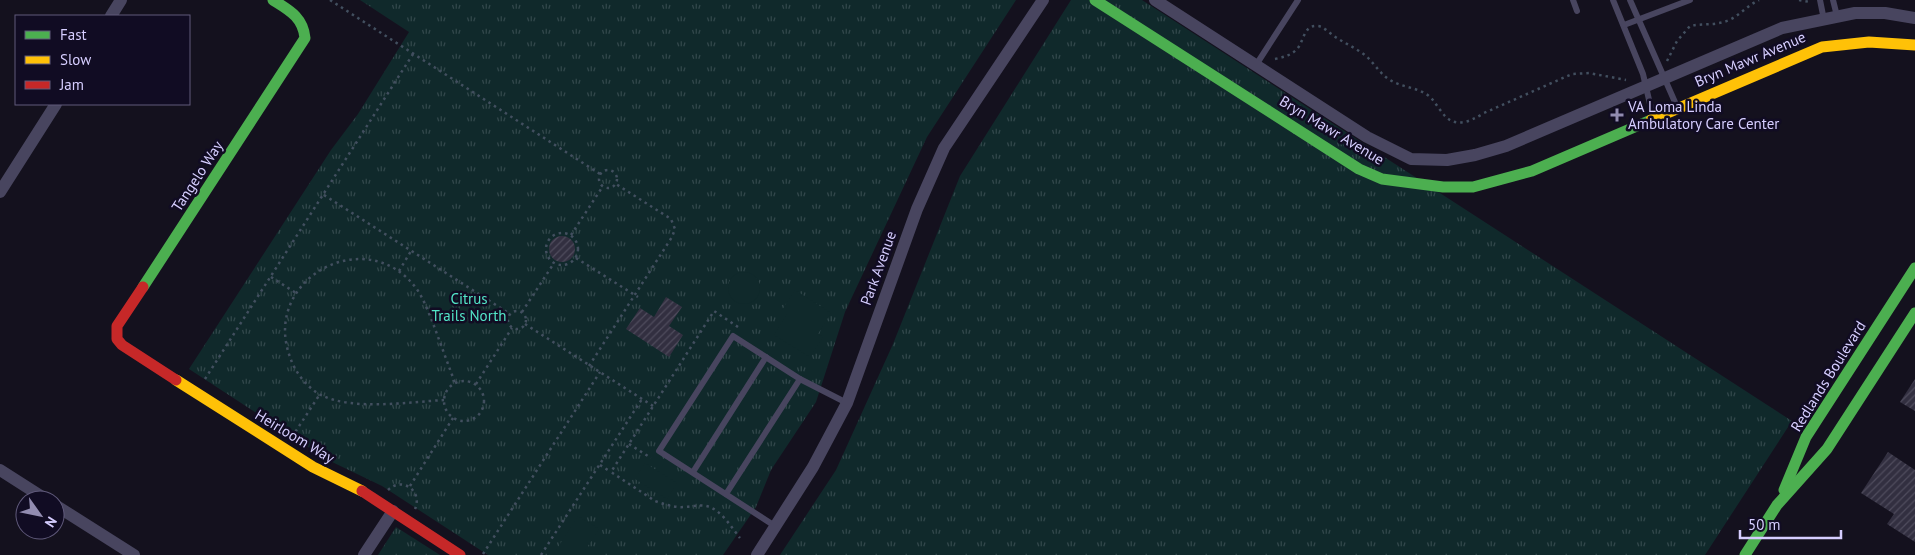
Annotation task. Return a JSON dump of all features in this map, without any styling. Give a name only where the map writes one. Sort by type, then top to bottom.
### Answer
[{"type":"street","points":[[112,15],[121,0]]},
{"type":"street","name":"Tangelo Way","points":[[117,339],[117,326],[305,38],[305,29],[300,17],[273,0]]},
{"type":"street","name":"Park Avenue","points":[[757,555],[813,467],[846,403],[917,209],[944,148],[1043,0]]},
{"type":"street","name":"Bryn Mawr Avenue","points":[[1095,0],[1359,169],[1382,179],[1443,187],[1473,187],[1532,171],[1822,47],[1870,40],[1915,45]]},
{"type":"street","name":"Bryn Mawr Avenue","points":[[1155,0],[1366,136],[1411,159],[1447,160],[1506,146],[1782,28],[1855,13],[1885,13],[1915,18]]},
{"type":"street","points":[[0,192],[55,105]]},
{"type":"street","name":"Redlands Boulevard","points":[[1777,505],[1806,437],[1915,268]]},
{"type":"street","name":"Redlands Boulevard","points":[[1745,555],[1777,505],[1827,449],[1915,313]]},
{"type":"street","name":"Heirloom Way","points":[[117,339],[122,345],[313,467],[363,492],[460,555]]},
{"type":"street","points":[[0,470],[31,490]]},
{"type":"street","points":[[364,555],[392,510]]},
{"type":"street","points":[[65,511],[134,555]]},
{"type":"lane","points":[[1256,65],[1298,0]]},
{"type":"lane","points":[[1573,0],[1577,11]]},
{"type":"lane","points":[[1613,0],[1643,74],[1653,118]]},
{"type":"lane","points":[[1630,0],[1678,109]]},
{"type":"lane","points":[[1624,26],[1690,0]]},
{"type":"lane","points":[[1820,0],[1824,20]]},
{"type":"lane","points":[[1833,0],[1836,16]]},
{"type":"lane","points":[[775,526],[659,451],[733,336],[800,379],[846,403]]},
{"type":"lane","points":[[692,472],[766,357]]},
{"type":"lane","points":[[726,494],[800,379]]},
{"type":"path","points":[[330,0],[600,174]]},
{"type":"path","points":[[1666,63],[1676,41],[1690,26],[1722,23],[1732,19],[1750,4],[1759,0]]},
{"type":"path","points":[[1799,0],[1812,3]]},
{"type":"path","points":[[1275,59],[1288,56],[1297,50],[1305,32],[1310,28],[1316,25],[1322,27],[1365,56],[1390,81],[1400,86],[1420,91],[1430,97],[1447,119],[1457,123],[1470,121],[1572,74],[1589,73],[1627,80]]},
{"type":"path","points":[[203,382],[413,54]]},
{"type":"path","points":[[604,170],[613,171],[617,178],[616,184],[611,187],[603,186],[599,182],[600,174],[604,170]]},
{"type":"path","points":[[590,366],[636,297],[672,238],[675,229],[671,219],[616,184]]},
{"type":"path","points":[[571,236],[603,186]]},
{"type":"path","points":[[324,195],[510,314]]},
{"type":"path","points":[[561,233],[571,236],[577,243],[578,253],[575,258],[568,264],[554,262],[550,259],[546,250],[549,240],[561,233]]},
{"type":"path","points":[[398,271],[412,251]]},
{"type":"path","points":[[575,258],[636,297]]},
{"type":"path","points":[[444,400],[368,404],[343,403],[320,394],[305,382],[294,366],[287,348],[286,320],[288,310],[296,293],[309,278],[324,267],[343,260],[372,260],[381,262],[398,271],[417,288],[428,310],[455,383]]},
{"type":"path","points":[[522,312],[554,262]]},
{"type":"path","points":[[271,277],[296,293]]},
{"type":"path","points":[[514,311],[522,312],[526,316],[525,324],[518,329],[512,328],[508,320],[510,314],[514,311]]},
{"type":"path","points":[[525,324],[654,406],[611,472]]},
{"type":"path","points":[[476,384],[512,328]]},
{"type":"path","points":[[693,334],[698,337]]},
{"type":"path","points":[[483,554],[600,372]]},
{"type":"path","points":[[466,381],[476,384],[484,395],[485,402],[479,415],[467,421],[454,418],[446,410],[444,400],[447,390],[455,383],[466,381]]},
{"type":"path","points":[[291,438],[320,394]]},
{"type":"path","points":[[541,555],[642,399]]},
{"type":"path","points":[[410,486],[454,418]]},
{"type":"path","points":[[600,465],[655,501],[679,507],[705,506],[714,510],[723,517],[740,538]]},
{"type":"path","points":[[387,492],[394,485],[410,486],[416,495],[417,505],[415,510]]},
{"type":"green space","name":"Citrus Trails North","points":[[360,0],[1016,0],[927,137],[845,312],[816,402],[771,470],[756,507],[723,555],[488,555],[382,486],[328,460],[189,369],[331,150],[358,114],[409,32]]},
{"type":"green space","points":[[1071,0],[1142,0],[1792,421],[1705,555],[780,555],[836,470],[893,344],[960,176]]},
{"type":"green space","points":[[744,272],[756,276],[760,288],[756,300],[744,304],[732,300],[728,288],[732,276]]},
{"type":"green space","points":[[795,290],[831,313],[818,334],[823,337],[810,357],[774,335],[787,314],[782,310]]},
{"type":"green space","points":[[645,463],[677,483],[667,499],[635,479]]},
{"type":"green space","points":[[578,516],[599,529],[582,555],[553,555]]},
{"type":"green space","points":[[396,527],[440,555],[378,555]]},
{"type":"building","points":[[562,236],[571,240],[575,249],[571,258],[562,262],[553,258],[549,249],[553,240]]},
{"type":"building","points":[[666,297],[682,307],[669,326],[683,335],[669,357],[626,329],[640,308],[654,317]]},
{"type":"building","points":[[1915,379],[1915,411],[1900,402]]},
{"type":"building","points":[[1888,452],[1915,470],[1915,542],[1887,524],[1894,514],[1861,493]]},
{"type":"traffic: fast","points":[[143,287],[305,38],[298,19],[290,11],[273,0]]},
{"type":"traffic: fast","points":[[1095,0],[1359,169],[1382,179],[1443,187],[1473,187],[1532,171],[1651,120]]},
{"type":"traffic: fast","points":[[1784,490],[1806,437],[1915,268]]},
{"type":"traffic: fast","points":[[1745,555],[1777,505],[1827,449],[1915,313]]},
{"type":"traffic: slow","points":[[1651,120],[1822,47],[1869,42],[1915,45]]},
{"type":"traffic: slow","points":[[176,380],[313,467],[362,491]]},
{"type":"traffic: jam","points":[[143,287],[117,326],[117,339],[122,345],[176,380]]},
{"type":"traffic: jam","points":[[362,491],[460,555]]},
{"type":"place","name":"VA Loma Linda Ambulatory Care Center","points":[[1617,115]]}]
